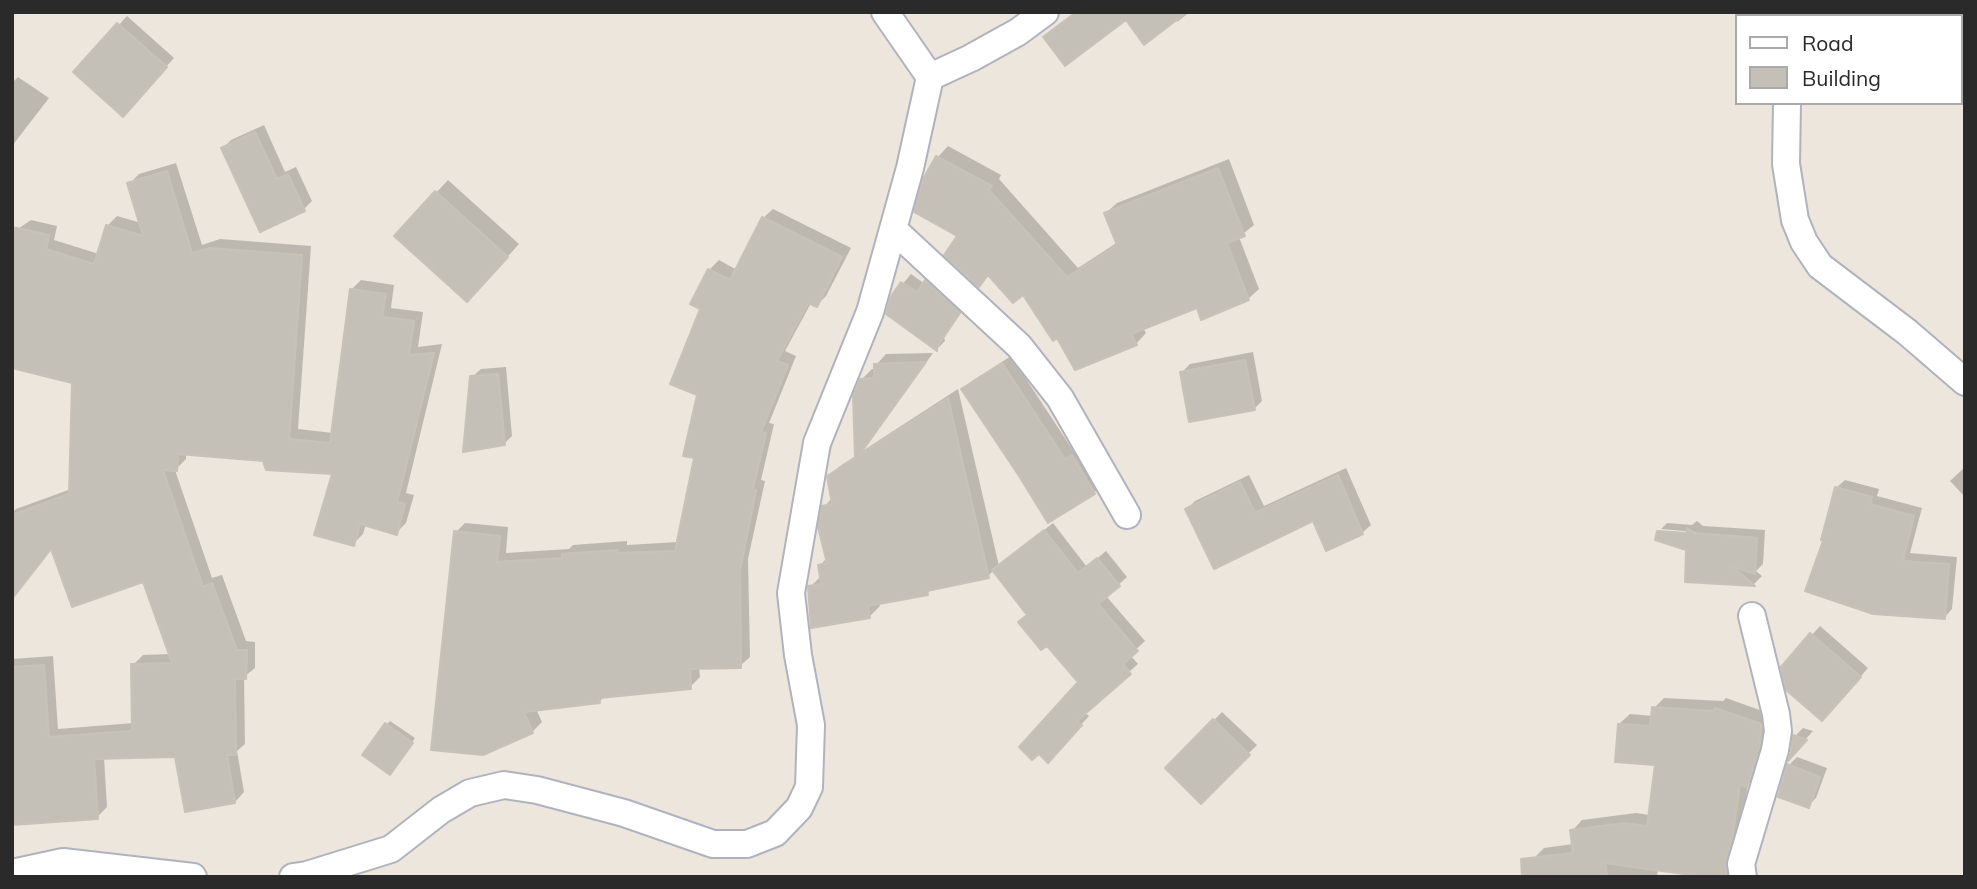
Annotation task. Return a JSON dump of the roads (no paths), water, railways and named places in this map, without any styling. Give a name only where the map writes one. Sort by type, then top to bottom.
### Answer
[{"type":"street","points":[[293,877],[391,849],[441,810],[470,793],[504,785],[537,790],[624,813],[713,844],[747,844],[775,834],[799,808],[809,787],[811,725],[798,655],[791,593],[817,443],[870,312],[894,230],[930,77],[885,12]]},
{"type":"street","points":[[930,77],[1006,38],[1045,12]]},
{"type":"street","points":[[1787,105],[1786,164],[1796,220],[1804,242],[1820,266],[1907,332],[1965,382]]},
{"type":"street","points":[[894,230],[1019,346],[1060,398],[1127,515]]},
{"type":"street","points":[[1743,877],[1741,864],[1778,731],[1752,616]]},
{"type":"street","points":[[12,873],[63,862],[193,877]]}]
